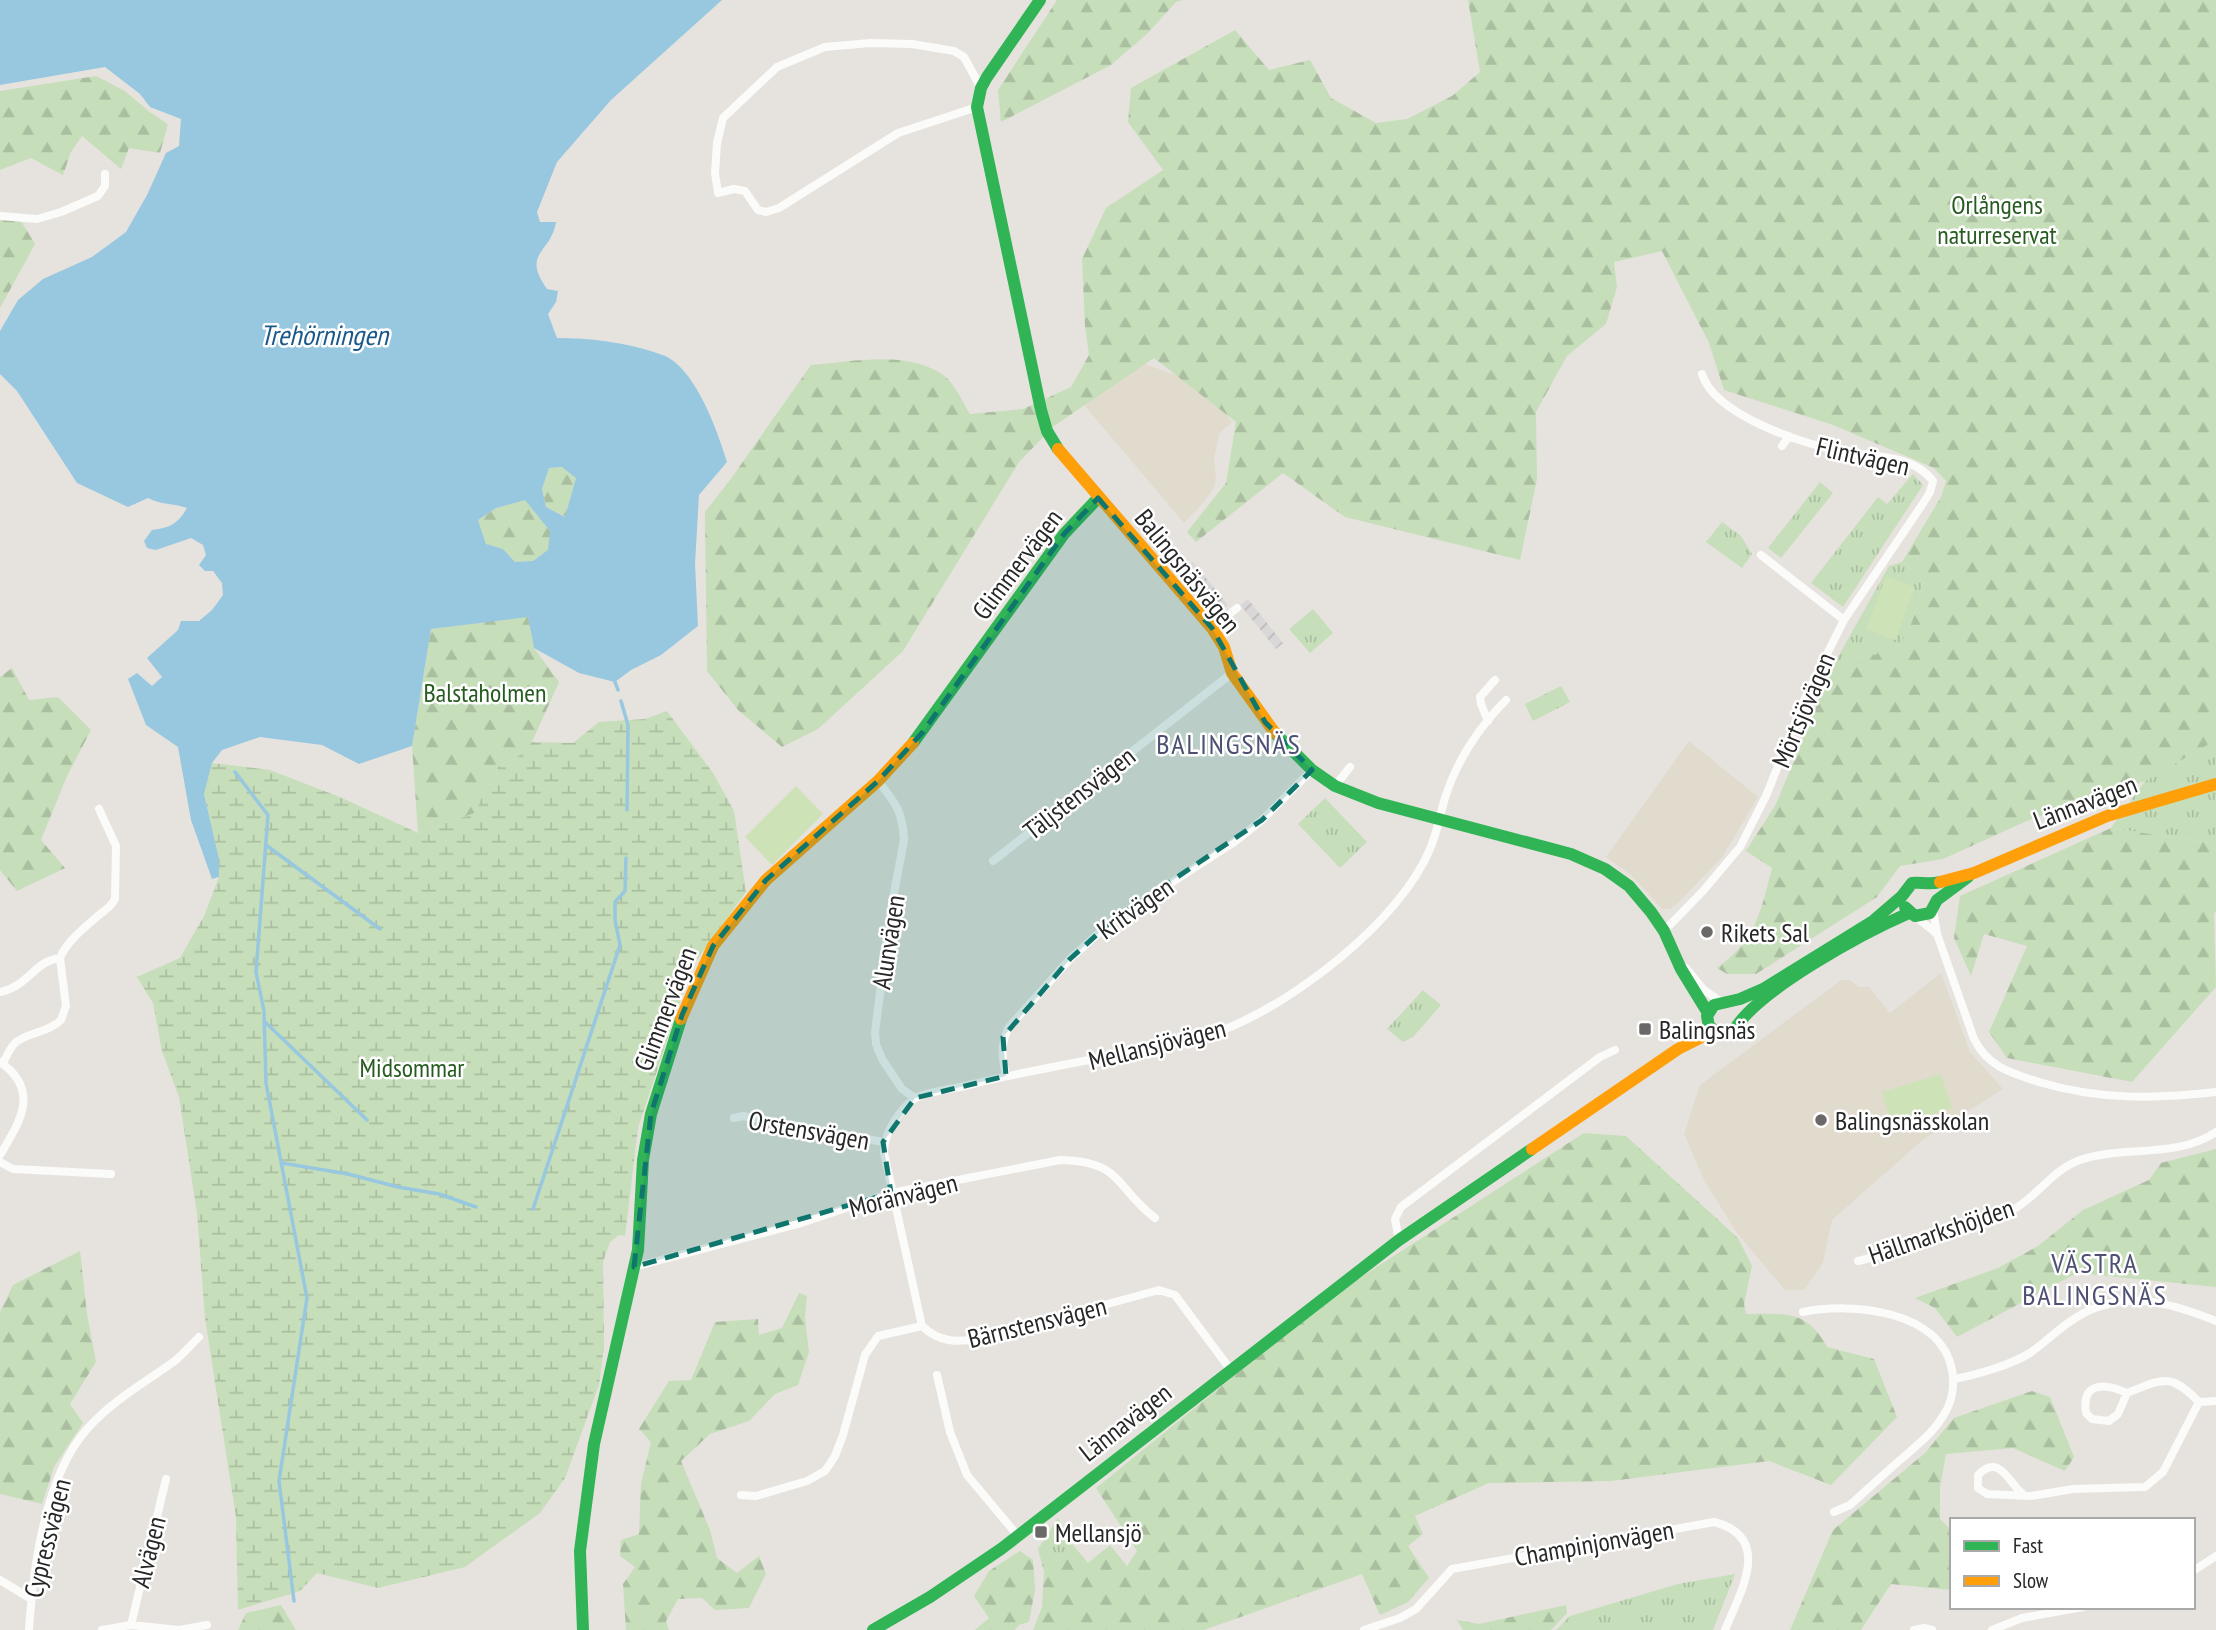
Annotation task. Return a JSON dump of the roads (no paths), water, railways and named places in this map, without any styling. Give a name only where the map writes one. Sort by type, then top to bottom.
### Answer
[{"type":"street","name":"Balingsnäsvägen","points":[[1040,0],[999,57],[981,88],[977,107],[1047,431],[1060,453],[1212,628],[1224,647],[1232,673],[1265,722],[1312,770],[1335,786],[1378,803],[1571,853],[1593,862],[1629,886],[1664,931],[1710,1021]]},
{"type":"street","points":[[977,107],[898,133],[779,208],[766,212],[758,210],[745,191],[734,189],[718,193],[715,173],[717,143],[723,118],[777,67],[825,47],[870,43],[912,44],[954,51],[964,57],[981,88]]},
{"type":"street","points":[[0,216],[37,219],[61,212],[98,196],[105,186],[105,174]]},
{"type":"street","name":"Flintvägen","points":[[1702,374],[1708,388],[1747,417],[1789,436],[1844,452],[1896,459],[1917,467],[1933,481]]},
{"type":"street","name":"Flintvägen","points":[[1782,446],[1789,436]]},
{"type":"street","name":"Mörtsjövägen","points":[[1664,931],[1740,847],[1764,801],[1805,698],[1844,620],[1922,505],[1933,481]]},
{"type":"street","name":"Glimmervägen","points":[[583,1630],[580,1551],[583,1515],[594,1444],[638,1250],[643,1160],[651,1114],[682,1015],[713,946],[766,880],[878,781],[922,733],[1064,534],[1098,498]]},
{"type":"street","points":[[1762,555],[1844,620]]},
{"type":"street","points":[[1212,628],[1237,608]]},
{"type":"street","name":"Täljstensvägen","points":[[993,861],[1232,673]]},
{"type":"street","points":[[1488,721],[1480,697],[1495,680]]},
{"type":"street","name":"Mellansjövägen","points":[[915,1098],[1006,1076],[1192,1039],[1220,1031],[1298,991],[1364,935],[1403,895],[1426,859],[1457,768],[1473,740],[1506,700]]},
{"type":"street","points":[[1335,786],[1350,767]]},
{"type":"street","name":"Kritvägen","points":[[1006,1076],[1002,1055],[1003,1037],[1070,959],[1112,921],[1233,843],[1262,820],[1312,770]]},
{"type":"street","name":"Alunvägen","points":[[878,781],[895,802],[903,820],[904,840],[876,1013],[876,1044],[882,1059],[902,1089],[915,1098]]},
{"type":"street","name":"Lännavägen","points":[[873,1630],[930,1597],[1017,1536],[1399,1240],[1678,1049],[1710,1021],[1714,1005],[1763,989],[1873,921],[1902,896],[1912,883],[1930,885],[1975,873],[2108,816],[2216,784]]},
{"type":"street","points":[[0,1155],[24,1109],[23,1089],[17,1078],[1,1063],[15,1043],[27,1036],[40,1034],[61,1020],[66,1006],[60,958],[64,949],[82,929],[112,905],[115,899],[116,846],[99,809]]},
{"type":"street","name":"Lännavägen","points":[[1710,1021],[1728,1034],[1736,1029],[1739,1021],[1768,994],[1876,927],[1912,914],[1923,916],[1975,873]]},
{"type":"street","points":[[1930,885],[1935,891],[1937,934],[1974,1039],[1981,1052],[1999,1068],[2047,1084],[2102,1096],[2169,1097],[2216,1091]]},
{"type":"street","points":[[1902,896],[1905,907],[1937,934]]},
{"type":"street","name":"Balingsnäsvägen","points":[[1674,953],[1703,989],[1725,1002]]},
{"type":"street","points":[[0,992],[19,986],[44,962],[60,958]]},
{"type":"street","points":[[1725,1002],[1737,1009],[1739,1021]]},
{"type":"street","points":[[1399,1240],[1395,1219],[1401,1207],[1600,1057],[1615,1050]]},
{"type":"street","points":[[741,1495],[756,1496],[807,1481],[825,1471],[835,1456],[843,1435],[865,1355],[878,1336],[922,1326],[891,1192],[883,1142],[900,1115],[915,1098]]},
{"type":"street","name":"Orstensvägen","points":[[734,1118],[743,1116],[883,1142]]},
{"type":"street","name":"Hällmarkshöjden","points":[[1858,1261],[1883,1255],[1960,1225],[2014,1209],[2031,1198],[2059,1171],[2078,1160],[2193,1143],[2216,1132]]},
{"type":"street","name":"Moränvägen","points":[[634,1268],[798,1224],[891,1192],[1060,1160],[1079,1160],[1110,1171],[1132,1194],[1138,1205],[1155,1218]]},
{"type":"street","points":[[0,1162],[13,1169],[111,1174]]},
{"type":"street","name":"Bärnstensvägen","points":[[922,1326],[940,1340],[958,1342],[979,1339],[1159,1290],[1175,1295],[1230,1369]]},
{"type":"street","points":[[1954,1379],[2020,1358],[2080,1315],[2109,1304],[2135,1300],[2161,1302],[2180,1306],[2216,1321]]},
{"type":"street","points":[[1803,1312],[1835,1307],[1872,1312],[1915,1323],[1939,1341],[1948,1357],[1954,1379],[1949,1404],[1935,1428],[1850,1505],[1833,1512]]},
{"type":"street","name":"Cypressvägen","points":[[32,1630],[31,1599],[54,1491],[77,1441],[108,1408],[178,1358],[199,1337]]},
{"type":"street","points":[[937,1376],[950,1432],[967,1475],[1017,1536]]},
{"type":"street","points":[[2127,1393],[2118,1414],[2109,1421],[2092,1419],[2086,1413],[2084,1404],[2091,1390],[2114,1387],[2127,1393],[2161,1380],[2176,1382],[2199,1402],[2216,1401]]},
{"type":"street","points":[[2024,1495],[2016,1490],[2006,1472],[2001,1469],[1990,1468],[1978,1475],[1978,1488],[1993,1495],[2024,1495],[2073,1489],[2145,1487],[2163,1472],[2199,1402]]},
{"type":"street","name":"Alvägen","points":[[131,1625],[166,1479]]},
{"type":"street","name":"Champinjonvägen","points":[[1364,1630],[1400,1618],[1416,1609],[1452,1569],[1714,1522],[1732,1528],[1739,1534],[1749,1555],[1747,1575],[1725,1630]]},
{"type":"street","points":[[2195,1570],[2216,1556]]},
{"type":"street","points":[[0,1580],[31,1599]]},
{"type":"street","points":[[1992,1630],[2022,1618],[2072,1609]]},
{"type":"street","name":"Alvägen","points":[[102,1630],[131,1625],[179,1630],[207,1625]]},
{"type":"street","points":[[1914,1630],[1932,1630]]},
{"type":"water","name":"Trehörningen","points":[[0,0],[722,0],[611,100],[557,162],[537,212],[540,222],[556,222],[549,241],[537,260],[537,267],[547,289],[558,291],[556,302],[548,314],[557,338],[618,343],[667,357],[689,377],[718,435],[727,462],[699,495],[695,564],[698,626],[661,655],[631,670],[615,682],[579,673],[534,648],[528,617],[431,629],[412,746],[359,764],[322,745],[260,737],[222,750],[212,763],[204,794],[219,859],[219,877],[212,879],[191,820],[178,747],[146,725],[128,679],[137,673],[152,686],[162,677],[147,658],[178,630],[181,621],[199,621],[212,610],[223,595],[222,583],[213,571],[205,571],[199,565],[206,555],[203,545],[191,538],[156,550],[147,548],[144,541],[152,530],[172,524],[187,508],[148,498],[128,507],[77,483],[17,391],[0,374],[0,331],[18,300],[43,279],[92,257],[126,232],[166,153],[179,146],[181,119],[150,107],[140,94],[105,67],[0,85]],"holes":[[[562,467],[576,478],[565,517],[546,507],[542,489],[549,468]],[[525,500],[550,531],[548,550],[533,561],[515,562],[503,549],[486,544],[478,520],[496,508]]]},
{"type":"waterway","points":[[615,682],[618,690]]},
{"type":"waterway","points":[[621,701],[628,725],[627,810]]},
{"type":"waterway","points":[[235,772],[268,815],[256,972],[264,1011],[266,1083],[307,1298],[279,1481],[294,1601]]},
{"type":"waterway","points":[[266,845],[380,929]]},
{"type":"waterway","points":[[533,1209],[620,945],[615,902],[625,891],[626,858]]},
{"type":"waterway","points":[[265,1022],[367,1120]]},
{"type":"waterway","points":[[282,1163],[439,1194],[476,1207]]},
{"type":"place","name":"Rikets Sal","points":[[1707,932]]},
{"type":"place","name":"Balingsnäs","points":[[1645,1029]]},
{"type":"place","name":"Balingsnässkolan","points":[[1821,1120]]},
{"type":"place","name":"Mellansjö","points":[[1041,1532]]},
{"type":"district","name":"BALINGSNÄS","points":[[1229,743]]},
{"type":"district","name":"VÄSTRA BALINGSNÄS","points":[[2095,1278]]},
{"type":"park label","name":"Orlångens naturreservat","points":[[1997,218]]},
{"type":"park label","name":"Balstaholmen","points":[[485,692]]},
{"type":"park label","name":"Midsommar","points":[[412,1067]]}]
